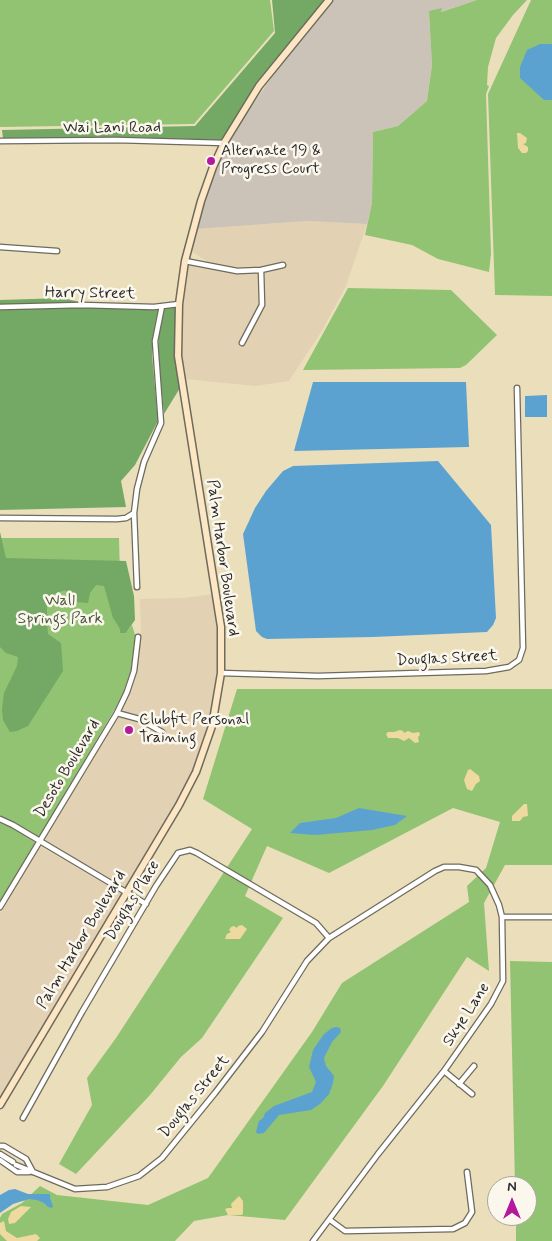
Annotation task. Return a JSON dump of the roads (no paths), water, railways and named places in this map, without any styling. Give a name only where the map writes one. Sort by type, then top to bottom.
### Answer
[{"type":"main road","name":"Palm Harbor Boulevard","points":[[0,1105],[179,805],[196,772],[212,726],[221,673],[221,627],[178,356],[179,304],[186,261],[201,201],[224,143],[259,86],[329,0]]},
{"type":"street","name":"Wai Lani Road","points":[[0,141],[116,140],[224,143]]},
{"type":"street","points":[[0,248],[57,251]]},
{"type":"street","points":[[186,261],[237,271],[261,270],[282,265]]},
{"type":"street","points":[[242,344],[262,305],[261,270]]},
{"type":"street","name":"Harry Street","points":[[0,307],[82,305],[149,308],[179,304]]},
{"type":"street","points":[[137,587],[134,513],[140,474],[161,424],[155,341],[162,306]]},
{"type":"street","name":"Douglas Street","points":[[221,673],[318,676],[486,671],[509,667],[519,660],[523,648],[517,388]]},
{"type":"street","points":[[0,518],[117,520],[126,518],[134,513]]},
{"type":"street","name":"Desoto Boulevard","points":[[0,907],[117,713],[134,671],[138,637]]},
{"type":"street","points":[[117,713],[139,719],[162,732]]},
{"type":"street","points":[[0,819],[146,904]]},
{"type":"street","name":"Douglas Place","points":[[24,1118],[82,1012],[174,856],[178,853],[190,850],[316,923],[329,938]]},
{"type":"street","name":"Skye Lane","points":[[313,1241],[378,1154],[444,1072],[492,1004],[503,981],[502,917],[499,904],[490,885],[476,870],[444,867],[435,871],[329,938]]},
{"type":"street","points":[[502,917],[552,917]]},
{"type":"street","name":"Douglas Street","points":[[0,1154],[33,1172],[75,1189],[107,1187],[140,1176],[162,1158],[215,1093],[262,1032],[307,961],[329,938]]},
{"type":"street","points":[[459,1084],[474,1066]]},
{"type":"street","points":[[444,1072],[472,1094]]},
{"type":"street","name":"Douglas Street","points":[[0,1146],[4,1146],[26,1159],[33,1172]]},
{"type":"street","points":[[0,1160],[17,1172],[33,1172]]},
{"type":"street","points":[[330,1220],[345,1231],[453,1229],[465,1223],[472,1212],[467,1172]]},
{"type":"water","points":[[540,44],[552,44],[552,100],[544,100],[520,78],[520,67],[527,50]]},
{"type":"water","points":[[313,382],[466,382],[469,447],[294,451]]},
{"type":"water","points":[[547,395],[547,417],[525,417],[525,396]]},
{"type":"water","points":[[438,461],[491,525],[496,618],[487,632],[267,639],[256,631],[243,534],[255,508],[283,471],[293,466]]},
{"type":"water","points":[[359,808],[407,816],[395,825],[372,830],[315,835],[290,833],[300,823],[336,818]]},
{"type":"water","points":[[336,1027],[340,1028],[341,1032],[332,1042],[324,1058],[326,1066],[334,1076],[329,1094],[311,1110],[279,1115],[264,1133],[258,1134],[256,1132],[259,1121],[274,1106],[312,1092],[316,1082],[309,1067],[313,1050],[324,1034]]},
{"type":"water","points":[[15,1189],[28,1194],[50,1194],[53,1206],[52,1208],[48,1207],[37,1200],[29,1199],[13,1204],[0,1213],[0,1195]]},
{"type":"place","name":"Alternate 19 & Progress Court","points":[[211,161]]},
{"type":"place","name":"Clubfit Personal Training","points":[[129,730]]},
{"type":"park label","name":"Wall Springs Park","points":[[60,611]]}]
